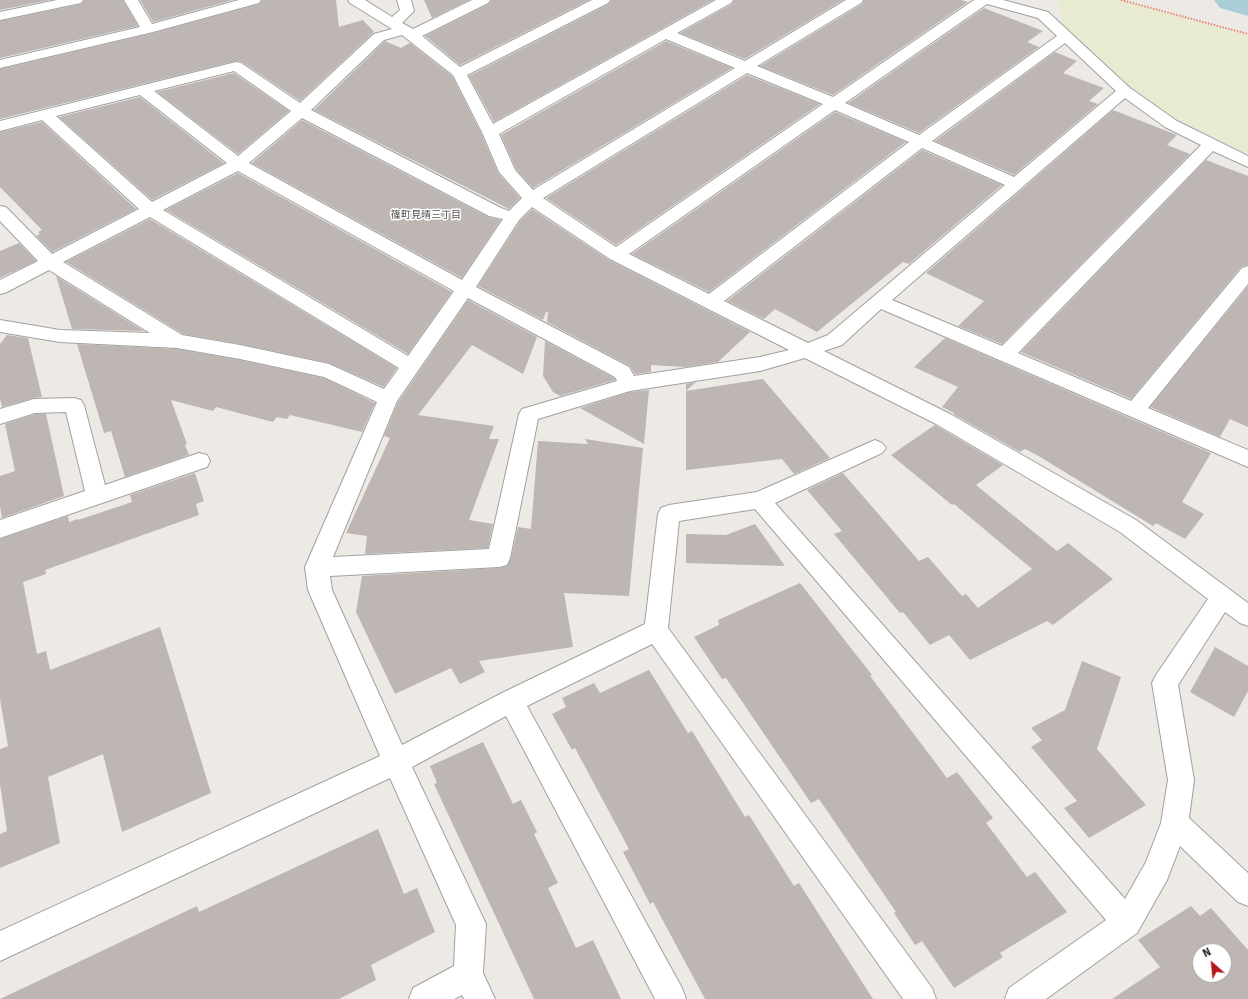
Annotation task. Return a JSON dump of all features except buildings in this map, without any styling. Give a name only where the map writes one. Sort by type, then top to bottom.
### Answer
[{"type":"street","points":[[0,16],[76,0]]},
{"type":"street","points":[[131,0],[148,29]]},
{"type":"street","points":[[0,64],[148,29],[254,0]]},
{"type":"street","points":[[355,0],[402,30],[459,73],[490,132],[507,172],[531,198],[573,227],[616,254],[712,301],[943,419],[1128,526],[1248,616]]},
{"type":"street","points":[[402,30],[408,11],[404,0]]},
{"type":"street","points":[[0,288],[149,209],[238,164],[301,112],[379,38],[483,0]]},
{"type":"street","points":[[459,73],[603,0]]},
{"type":"street","points":[[490,132],[726,0]]},
{"type":"street","points":[[424,999],[474,987],[471,924],[396,762],[320,590],[316,567],[388,399],[513,217],[531,198],[856,0]]},
{"type":"street","points":[[616,254],[983,0]]},
{"type":"street","points":[[988,0],[1043,14],[1125,92],[1171,124],[1248,162]]},
{"type":"street","points":[[666,34],[747,67],[1017,184]]},
{"type":"street","points":[[712,301],[920,142],[1066,36]]},
{"type":"street","points":[[0,126],[236,66],[301,112],[495,212],[513,217]]},
{"type":"street","points":[[143,90],[238,164],[465,289],[622,372],[629,384]]},
{"type":"street","points":[[316,567],[499,558],[529,414],[629,384],[760,364],[790,357],[835,340],[1125,92]]},
{"type":"street","points":[[44,114],[149,209],[410,366]]},
{"type":"street","points":[[1004,355],[1211,144]]},
{"type":"street","points":[[0,211],[50,262],[177,341]]},
{"type":"street","points":[[1135,410],[1248,272]]},
{"type":"street","points":[[879,301],[1248,459]]},
{"type":"street","points":[[0,326],[60,336],[177,341],[240,352],[329,371],[388,399]]},
{"type":"street","points":[[0,417],[34,406],[74,405],[97,495]]},
{"type":"street","points":[[875,448],[760,500],[669,514],[656,630],[920,999]]},
{"type":"street","points":[[0,529],[199,461]]},
{"type":"street","points":[[760,500],[1127,923]]},
{"type":"street","points":[[1020,999],[1127,923],[1157,870],[1175,824],[1181,780],[1165,683],[1222,598]]},
{"type":"street","points":[[0,946],[396,762],[511,702],[656,630]]},
{"type":"street","points":[[511,702],[671,999]]},
{"type":"street","points":[[1175,824],[1248,892]]},
{"type":"path","points":[[1121,0],[1248,34]]},
{"type":"green space","points":[[1057,0],[1121,0],[1248,34],[1248,162],[1171,124],[1066,36]]},
{"type":"waterway","points":[[1234,0],[1248,4]]},
{"type":"district","name":"篠町見晴三丁目","points":[[426,215]]}]
